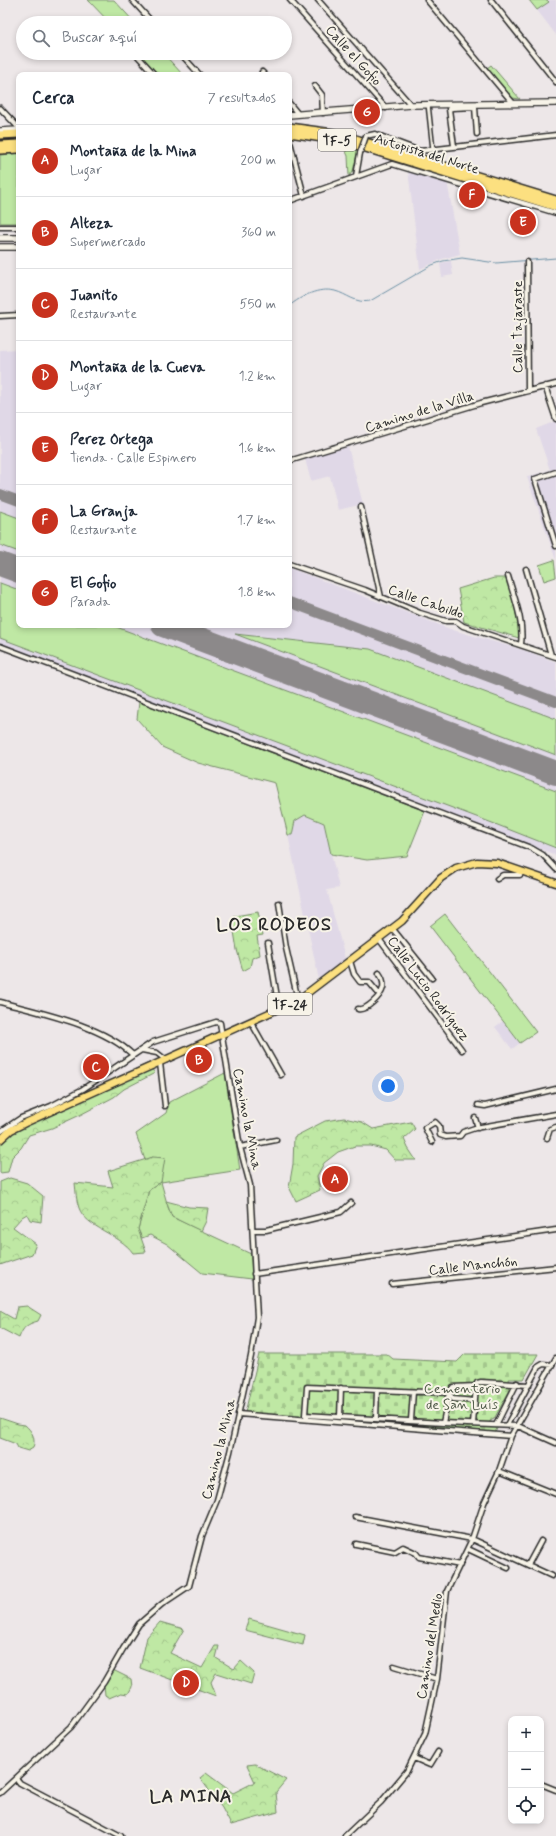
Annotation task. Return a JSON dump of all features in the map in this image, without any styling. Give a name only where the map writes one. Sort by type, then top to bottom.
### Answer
[{"type":"highway","name":"Autopista del Norte","points":[[292,126],[328,129],[351,135],[359,140],[556,200]]},
{"type":"highway","name":"Autopista del Norte","points":[[292,133],[330,138],[556,207]]},
{"type":"highway","points":[[0,135],[16,134]]},
{"type":"highway","points":[[0,139],[16,138]]},
{"type":"highway","points":[[292,140],[313,139],[364,151],[375,151]]},
{"type":"highway","points":[[0,145],[16,144]]},
{"type":"highway","points":[[0,150],[16,149]]},
{"type":"main road","points":[[293,113],[323,113],[428,104],[449,106],[513,103],[556,103]]},
{"type":"main road","points":[[0,131],[16,129]]},
{"type":"main road","points":[[0,238],[16,238]]},
{"type":"main road","points":[[0,247],[16,247]]},
{"type":"main road","name":"TF-24","points":[[0,1140],[11,1130],[24,1123],[163,1062],[298,1000],[379,939],[407,915],[441,878],[461,866],[470,863],[487,862],[523,871],[556,883]]},
{"type":"street","points":[[132,0],[147,16]]},
{"type":"street","name":"Calle el Gofio","points":[[290,0],[386,108]]},
{"type":"street","points":[[318,0],[411,105]]},
{"type":"street","points":[[427,0],[513,103]]},
{"type":"street","points":[[491,0],[556,82]]},
{"type":"street","points":[[141,60],[152,72]]},
{"type":"street","points":[[186,60],[197,72]]},
{"type":"street","points":[[315,86],[322,95],[323,113]]},
{"type":"street","points":[[428,104],[433,150]]},
{"type":"street","points":[[475,105],[477,134]]},
{"type":"street","points":[[449,106],[454,146]]},
{"type":"street","points":[[0,108],[16,126]]},
{"type":"street","points":[[356,176],[360,153],[366,136],[375,134],[420,151],[556,135]]},
{"type":"street","points":[[292,148],[304,196]]},
{"type":"street","points":[[292,200],[388,164],[397,164],[556,213]]},
{"type":"street","points":[[0,227],[16,227]]},
{"type":"street","name":"Calle Tajaraste","points":[[527,262],[528,391]]},
{"type":"street","points":[[0,316],[16,315]]},
{"type":"street","name":"Camino de la Villa","points":[[292,460],[556,384]]},
{"type":"street","points":[[545,386],[556,419]]},
{"type":"street","points":[[556,472],[534,479],[556,546]]},
{"type":"street","points":[[361,507],[381,597]]},
{"type":"street","name":"Calle Cabildo","points":[[292,565],[381,597],[420,613],[446,621],[456,621],[463,626],[521,644],[556,657]]},
{"type":"street","points":[[526,570],[551,655]]},
{"type":"street","points":[[508,576],[519,613],[521,644]]},
{"type":"street","points":[[0,646],[531,848],[543,855],[556,869]]},
{"type":"street","points":[[497,879],[504,875],[520,875],[523,871]]},
{"type":"street","points":[[278,903],[298,1000]]},
{"type":"street","points":[[392,928],[432,978]]},
{"type":"street","name":"Calle Lucio Rodríguez","points":[[379,939],[462,1050]]},
{"type":"street","points":[[268,942],[279,1009]]},
{"type":"street","points":[[350,961],[355,976],[360,982],[369,982],[379,994]]},
{"type":"street","points":[[358,1009],[365,1009],[384,987],[382,977],[379,973]]},
{"type":"street","points":[[0,1002],[57,1018],[101,1033],[117,1042],[132,1055]]},
{"type":"street","points":[[0,1132],[21,1118],[51,1106],[83,1090],[132,1055],[163,1038],[216,1022],[220,1023],[222,1035]]},
{"type":"street","points":[[251,1022],[282,1075]]},
{"type":"street","name":"Camino la Mina","points":[[0,1793],[71,1727],[86,1709],[139,1624],[162,1604],[189,1586],[202,1536],[217,1500],[238,1414],[256,1327],[250,1185],[240,1146],[222,1035]]},
{"type":"street","points":[[141,1050],[157,1053],[163,1062],[165,1106]]},
{"type":"street","points":[[478,1105],[485,1106],[556,1089]]},
{"type":"street","points":[[432,1142],[425,1128],[435,1122],[438,1123],[440,1134],[443,1137],[459,1136],[463,1132],[478,1128],[556,1114]]},
{"type":"street","points":[[475,1118],[478,1128]]},
{"type":"street","points":[[548,1138],[550,1128],[556,1127]]},
{"type":"street","points":[[240,1146],[276,1140]]},
{"type":"street","points":[[252,1230],[266,1230],[341,1212],[351,1203]]},
{"type":"street","points":[[254,1274],[556,1230]]},
{"type":"street","name":"Calle Manchón","points":[[392,1284],[556,1268]]},
{"type":"street","name":"Camino del Medio","points":[[345,1836],[381,1802],[407,1771],[425,1734],[437,1679],[447,1591],[468,1549],[484,1503],[499,1470],[511,1436],[556,1358]]},
{"type":"street","points":[[507,1425],[541,1365],[552,1365]]},
{"type":"street","points":[[473,1424],[477,1383],[517,1383],[529,1385]]},
{"type":"street","points":[[496,1425],[517,1383]]},
{"type":"street","points":[[443,1423],[449,1393],[452,1388],[456,1386],[476,1386]]},
{"type":"street","points":[[475,1401],[454,1399],[449,1393],[307,1387],[305,1415],[518,1426],[556,1442]]},
{"type":"street","points":[[340,1417],[341,1388]]},
{"type":"street","points":[[376,1419],[377,1390]]},
{"type":"street","points":[[411,1420],[413,1392]]},
{"type":"street","points":[[238,1414],[511,1436]]},
{"type":"street","points":[[499,1470],[556,1494]]},
{"type":"street","points":[[355,1518],[472,1538],[552,1576]]},
{"type":"street","points":[[528,1565],[541,1541]]},
{"type":"street","points":[[356,1544],[395,1552],[403,1548],[419,1556],[460,1565]]},
{"type":"street","points":[[468,1549],[508,1568]]},
{"type":"street","points":[[394,1666],[437,1679]]},
{"type":"street","points":[[414,1758],[430,1765],[438,1752]]},
{"type":"street","points":[[16,1778],[20,1783],[121,1836]]},
{"type":"street","points":[[544,1785],[556,1790]]},
{"type":"shaded area","points":[[529,0],[556,0],[556,35],[547,23]]},
{"type":"shaded area","points":[[408,170],[447,181],[460,254],[442,259],[420,269]]},
{"type":"shaded area","points":[[451,261],[453,275],[442,277],[440,263]]},
{"type":"shaded area","points":[[16,349],[16,628],[292,628],[292,569],[453,630],[523,650],[556,662],[556,855],[0,643],[0,350]]},
{"type":"shaded area","points":[[556,421],[556,560],[527,477],[550,470],[536,429]]},
{"type":"shaded area","points":[[348,447],[363,504],[338,510],[330,476],[311,481],[305,459]]},
{"type":"shaded area","points":[[304,815],[324,823],[339,888],[327,890],[346,962],[319,980],[288,835],[292,834],[295,821]]},
{"type":"shaded area","points":[[503,1021],[520,1043],[512,1049],[495,1027]]},
{"type":"green space","points":[[88,0],[114,0],[129,16],[103,16]]},
{"type":"green space","points":[[529,0],[547,0],[549,2],[537,10]]},
{"type":"green space","points":[[145,60],[169,60],[180,72],[156,72]]},
{"type":"green space","points":[[491,65],[520,99],[512,98],[487,68]]},
{"type":"green space","points":[[344,147],[358,151],[353,171],[349,176],[348,156]]},
{"type":"green space","points":[[16,153],[16,223],[0,223],[0,155]]},
{"type":"green space","points":[[0,511],[16,517],[16,551],[0,545]]},
{"type":"green space","points":[[554,560],[556,577],[544,581],[539,565]]},
{"type":"green space","points":[[494,578],[505,578],[508,580],[518,622],[519,638],[464,622],[458,589]]},
{"type":"green space","points":[[0,583],[16,589],[16,628],[119,628],[556,791],[556,848],[495,824],[0,638]]},
{"type":"green space","points":[[235,634],[370,649],[556,719],[556,755]]},
{"type":"green space","points":[[139,702],[425,811],[407,856],[367,860],[331,854],[324,823],[305,815],[295,821],[292,835],[288,835],[275,783],[198,763],[162,747],[137,719]]},
{"type":"green space","points":[[258,912],[263,935],[257,936],[260,955],[252,958],[250,967],[243,971],[237,950],[232,919],[235,916]]},
{"type":"green space","points":[[445,914],[536,1032],[520,1043],[430,926]]},
{"type":"green space","points":[[147,1064],[155,1073],[78,1116],[52,1128],[29,1135],[21,1148],[12,1157],[8,1172],[0,1173],[0,1135],[8,1129]]},
{"type":"green space","points":[[225,1073],[240,1170],[161,1182],[153,1157],[145,1160],[136,1134],[166,1113],[169,1102]]},
{"type":"green space","points":[[344,1118],[362,1122],[373,1129],[411,1122],[415,1129],[404,1139],[416,1160],[395,1160],[386,1150],[371,1146],[355,1146],[338,1152],[324,1163],[317,1176],[320,1190],[296,1201],[289,1187],[293,1164],[294,1137],[325,1121]]},
{"type":"green space","points":[[153,1157],[165,1158],[161,1182],[149,1190],[138,1229],[146,1252],[133,1253],[127,1246],[96,1226],[83,1215],[78,1205],[75,1183],[113,1187],[108,1171]]},
{"type":"green space","points":[[10,1178],[27,1183],[43,1196],[41,1222],[30,1220],[27,1214],[22,1217],[13,1227],[36,1244],[32,1254],[0,1265],[0,1182]]},
{"type":"green space","points":[[161,1182],[172,1217],[251,1254],[252,1279],[202,1273],[167,1244],[150,1235],[142,1238],[138,1229],[149,1190]]},
{"type":"green space","points":[[166,1201],[189,1207],[208,1208],[206,1221],[201,1231],[172,1217]]},
{"type":"green space","points":[[27,1306],[41,1315],[38,1321],[31,1323],[22,1331],[19,1338],[0,1328],[0,1311],[14,1319],[17,1307]]},
{"type":"green space","name":"Cementerio de San Luís","points":[[259,1354],[387,1354],[393,1359],[457,1362],[465,1354],[538,1354],[524,1379],[509,1379],[511,1388],[494,1419],[490,1421],[490,1427],[498,1427],[494,1434],[245,1413]]},
{"type":"green space","points":[[0,1418],[25,1425],[33,1435],[33,1448],[28,1451],[18,1448],[16,1444],[0,1438]]},
{"type":"green space","points":[[249,1619],[305,1635],[303,1645],[245,1630]]},
{"type":"green space","points":[[160,1622],[184,1629],[170,1653],[202,1668],[215,1646],[219,1646],[216,1658],[234,1669],[241,1661],[254,1673],[251,1684],[216,1673],[211,1682],[216,1696],[140,1668],[147,1637]]},
{"type":"green space","points":[[113,1670],[131,1679],[132,1687],[128,1694],[121,1693],[109,1698],[105,1695],[104,1685]]},
{"type":"green space","points":[[255,1764],[286,1780],[276,1792],[278,1812],[231,1825],[222,1808],[200,1778],[206,1773],[233,1793],[255,1782],[247,1765]]},
{"type":"waterway","points":[[292,304],[310,293],[322,290],[339,292],[360,301],[370,301],[432,265],[443,261],[462,258],[496,263],[556,258]]},
{"type":"taxiway","points":[[0,494],[16,500]]},
{"type":"taxiway","points":[[292,603],[556,702]]},
{"type":"runway","points":[[0,564],[16,570]]},
{"type":"runway","points":[[171,628],[556,773]]},
{"type":"place","name":"El Gofio","points":[[367,112]]},
{"type":"place","name":"La Granja","points":[[472,195]]},
{"type":"place","name":"Perez Ortega","points":[[523,222]]},
{"type":"place","name":"Alteza","points":[[199,1060]]},
{"type":"place","name":"Juanito","points":[[96,1067]]},
{"type":"place","name":"Montaña de la Mina","points":[[335,1179]]},
{"type":"place","name":"Montaña de la Cueva","points":[[186,1683]]},
{"type":"district","name":"LOS RODEOS","points":[[274,924]]},
{"type":"district","name":"LA MINA","points":[[191,1796]]}]
